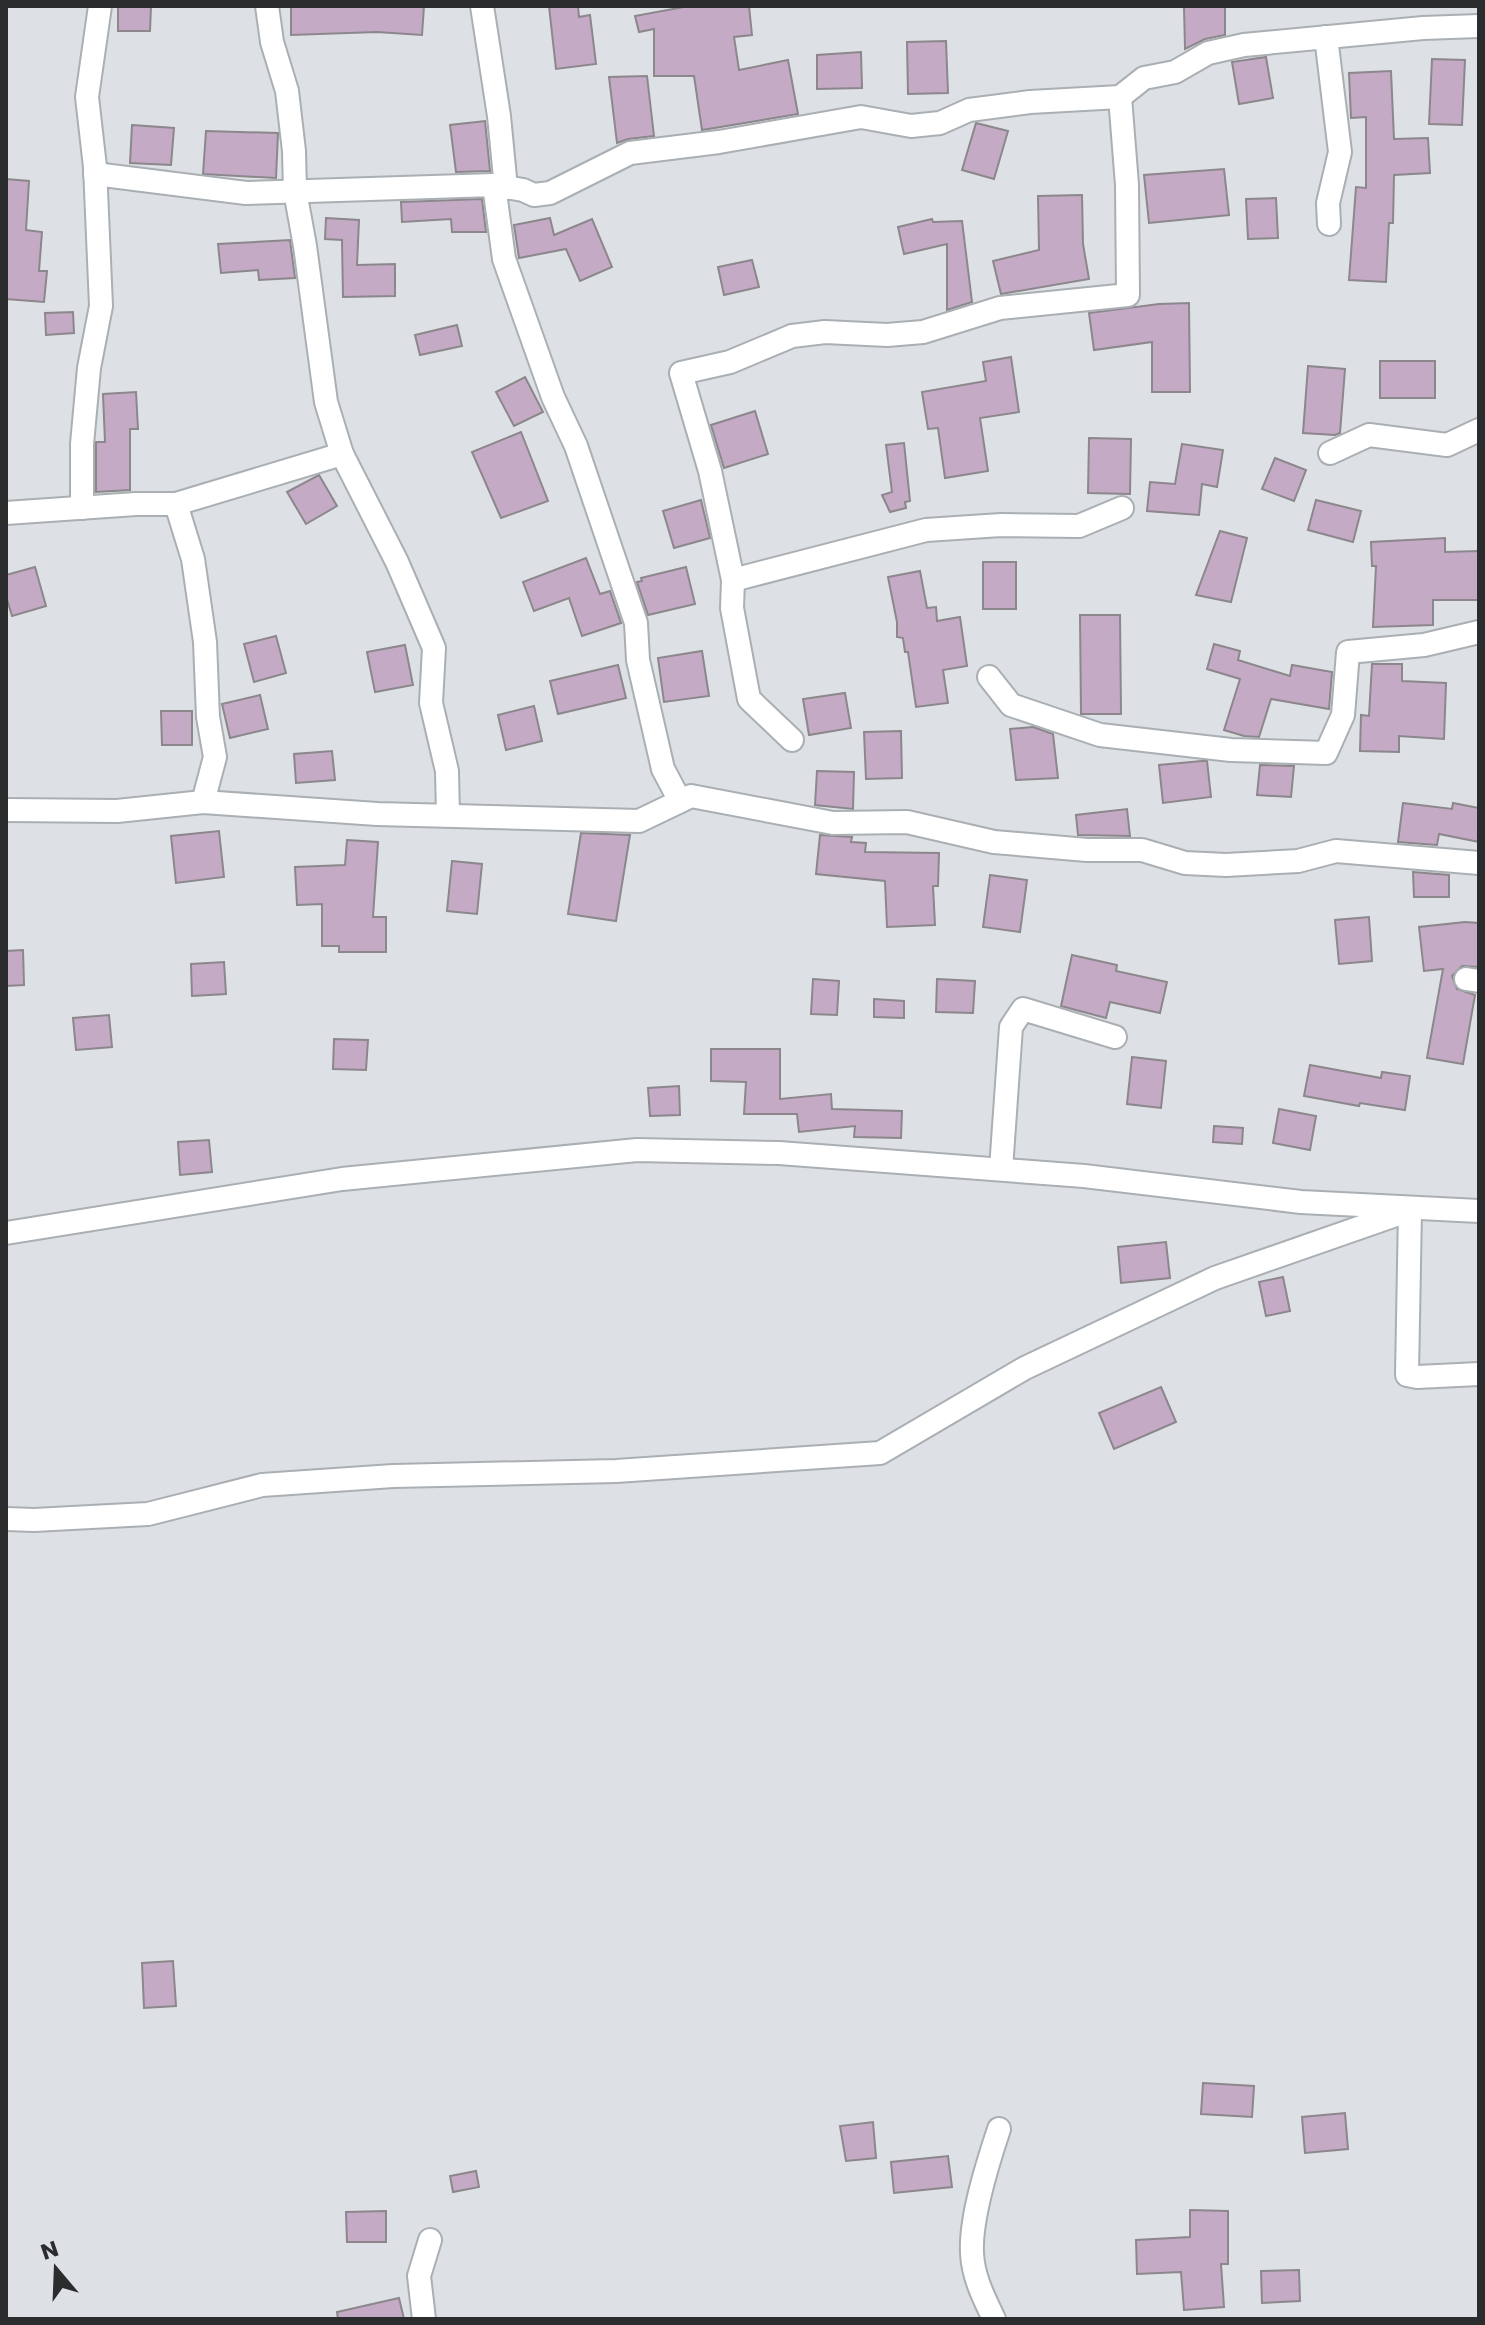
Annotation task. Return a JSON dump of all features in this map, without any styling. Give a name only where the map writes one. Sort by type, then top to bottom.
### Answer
[{"type":"street","points":[[82,508],[82,444],[89,368],[101,306],[95,174],[87,97],[100,6]]},
{"type":"street","points":[[267,6],[272,42],[287,91],[295,191],[326,402],[342,454],[397,562],[434,648],[431,703],[447,771],[448,815]]},
{"type":"street","points":[[482,6],[499,116],[504,259],[553,397],[576,446],[636,623],[638,660],[663,769],[680,801]]},
{"type":"street","points":[[95,174],[246,193],[500,186],[534,195],[550,193],[630,153],[719,142],[861,117],[911,126],[940,123],[969,110],[1030,102],[1120,97],[1144,78],[1175,72],[1208,53],[1244,45],[1479,26]]},
{"type":"street","points":[[1326,37],[1340,152],[1328,203],[1329,224]]},
{"type":"street","points":[[792,740],[749,699],[732,608],[733,580],[710,471],[681,373],[730,362],[792,336],[825,332],[887,335],[923,332],[1000,308],[1128,295],[1127,185],[1120,97]]},
{"type":"street","points":[[1330,453],[1369,435],[1447,445],[1479,430]]},
{"type":"street","points":[[6,513],[176,504],[342,454]]},
{"type":"street","points":[[176,504],[193,559],[205,642],[208,717],[215,757],[203,802]]},
{"type":"street","points":[[733,580],[926,530],[1001,525],[1079,526],[1122,508]]},
{"type":"street","points":[[989,677],[1011,705],[1100,735],[1231,750],[1326,753],[1343,715],[1348,652],[1424,645],[1479,632]]},
{"type":"street","points":[[6,810],[117,811],[203,802],[361,814],[639,821],[691,796],[833,823],[907,822],[994,842],[1087,850],[1142,850],[1185,863],[1226,865],[1298,861],[1336,851],[1479,863]]},
{"type":"street","points":[[1001,1169],[1011,1027],[1023,1009],[1115,1037]]},
{"type":"street","points":[[6,1233],[342,1179],[637,1150],[779,1153],[1001,1169],[1301,1202],[1410,1210],[1479,1211]]},
{"type":"street","points":[[1410,1210],[1407,1375],[1479,1374]]},
{"type":"street","points":[[6,1519],[148,1514],[262,1485],[393,1476],[616,1471],[880,1453],[1025,1368],[1215,1278],[1410,1210]]},
{"type":"street","points":[[994,2319],[978,2284],[971,2252],[984,2175],[999,2129]]},
{"type":"street","points":[[424,2319],[419,2276],[430,2240]]},
{"type":"building","points":[[118,6],[151,6],[150,31],[118,31]]},
{"type":"building","points":[[291,6],[424,6],[422,35],[377,32],[291,35]]},
{"type":"building","points":[[549,6],[578,6],[579,17],[590,15],[596,64],[556,69]]},
{"type":"building","points":[[689,6],[749,6],[752,35],[734,37],[739,70],[788,60],[798,114],[702,130],[694,76],[654,76],[654,29],[639,32],[635,16]]},
{"type":"building","points":[[1184,6],[1225,6],[1225,35],[1205,39],[1185,49]]},
{"type":"building","points":[[946,41],[948,93],[908,94],[907,42]]},
{"type":"building","points":[[861,52],[862,88],[817,89],[817,55]]},
{"type":"building","points":[[1266,57],[1273,98],[1239,104],[1232,62]]},
{"type":"building","points":[[1432,59],[1465,60],[1462,125],[1429,124]]},
{"type":"building","points":[[1391,71],[1394,139],[1428,138],[1430,173],[1394,175],[1393,223],[1389,223],[1386,282],[1349,280],[1356,187],[1366,188],[1366,117],[1351,118],[1349,73]]},
{"type":"building","points":[[647,76],[654,136],[617,143],[609,77]]},
{"type":"building","points":[[485,121],[490,171],[456,172],[450,125]]},
{"type":"building","points":[[976,123],[1008,131],[994,179],[962,170]]},
{"type":"building","points":[[132,125],[174,128],[171,165],[130,163]]},
{"type":"building","points":[[206,131],[278,133],[276,178],[203,174]]},
{"type":"building","points":[[1224,169],[1229,215],[1149,223],[1144,175]]},
{"type":"building","points":[[6,179],[29,181],[26,230],[42,232],[39,271],[47,271],[44,302],[6,299]]},
{"type":"building","points":[[1082,195],[1083,244],[1089,279],[1001,294],[993,261],[1039,250],[1038,196]]},
{"type":"building","points":[[1276,198],[1278,238],[1248,239],[1246,199]]},
{"type":"building","points":[[482,199],[486,232],[452,232],[451,219],[402,222],[401,202]]},
{"type":"building","points":[[326,218],[359,220],[357,265],[395,264],[395,296],[343,297],[342,240],[325,239]]},
{"type":"building","points":[[550,218],[554,235],[592,219],[612,267],[580,281],[566,249],[519,258],[514,225]]},
{"type":"building","points":[[932,219],[933,222],[962,221],[972,302],[947,310],[947,244],[904,254],[898,227]]},
{"type":"building","points":[[290,240],[295,278],[259,280],[258,270],[221,273],[218,244]]},
{"type":"building","points":[[752,260],[759,287],[724,295],[718,267]]},
{"type":"building","points":[[1189,303],[1190,392],[1152,392],[1152,342],[1094,350],[1089,313]]},
{"type":"building","points":[[73,312],[74,333],[46,335],[45,313]]},
{"type":"building","points":[[457,325],[462,346],[420,355],[415,335]]},
{"type":"building","points":[[1011,357],[1019,412],[980,418],[988,471],[945,478],[938,428],[928,429],[922,392],[986,381],[983,362]]},
{"type":"building","points":[[1380,361],[1435,361],[1435,398],[1380,398]]},
{"type":"building","points":[[1308,366],[1345,369],[1340,433],[1303,433]]},
{"type":"building","points":[[525,377],[543,412],[514,426],[496,392]]},
{"type":"building","points":[[136,392],[138,429],[130,429],[130,490],[96,492],[96,442],[105,442],[103,394]]},
{"type":"building","points":[[755,411],[768,454],[724,468],[711,425]]},
{"type":"building","points":[[521,432],[548,501],[501,518],[472,452]]},
{"type":"building","points":[[1089,438],[1131,439],[1130,494],[1088,493]]},
{"type":"building","points":[[904,443],[910,501],[905,502],[906,508],[890,512],[882,495],[892,492],[886,445]]},
{"type":"building","points":[[1182,444],[1223,450],[1217,487],[1202,484],[1199,515],[1147,511],[1150,482],[1175,484]]},
{"type":"building","points":[[1275,458],[1306,470],[1294,501],[1262,489]]},
{"type":"building","points":[[319,475],[337,506],[306,524],[287,492]]},
{"type":"building","points":[[701,500],[710,538],[674,548],[663,511]]},
{"type":"building","points":[[1316,500],[1361,511],[1353,542],[1308,530]]},
{"type":"building","points":[[1220,531],[1247,538],[1231,602],[1196,595]]},
{"type":"building","points":[[1445,538],[1445,552],[1479,551],[1479,600],[1433,600],[1433,625],[1373,627],[1376,566],[1372,566],[1371,542]]},
{"type":"building","points":[[586,558],[600,594],[610,591],[621,623],[582,636],[569,598],[534,611],[523,582]]},
{"type":"building","points":[[983,562],[1016,562],[1016,609],[983,609]]},
{"type":"building","points":[[35,567],[46,606],[12,616],[6,596],[6,575]]},
{"type":"building","points":[[686,567],[695,604],[648,615],[637,582],[642,581],[641,578]]},
{"type":"building","points":[[920,571],[927,608],[936,607],[937,621],[960,617],[967,666],[943,670],[948,703],[916,707],[908,652],[905,652],[903,638],[897,637],[888,577]]},
{"type":"building","points":[[1080,615],[1120,615],[1121,714],[1081,714]]},
{"type":"building","points":[[276,636],[286,673],[254,682],[244,644]]},
{"type":"building","points":[[1214,644],[1240,651],[1238,660],[1290,676],[1292,665],[1332,672],[1329,709],[1271,699],[1259,737],[1224,730],[1240,679],[1207,669]]},
{"type":"building","points":[[405,645],[413,685],[375,692],[367,652]]},
{"type":"building","points":[[702,651],[709,696],[664,702],[658,658]]},
{"type":"building","points":[[1372,664],[1402,664],[1402,681],[1446,683],[1444,739],[1399,736],[1399,752],[1360,751],[1361,715],[1369,716]]},
{"type":"building","points":[[618,665],[626,698],[558,714],[550,681]]},
{"type":"building","points":[[845,693],[851,728],[809,735],[803,699]]},
{"type":"building","points":[[260,695],[268,729],[230,738],[222,704]]},
{"type":"building","points":[[534,706],[542,741],[506,750],[498,715]]},
{"type":"building","points":[[161,711],[192,711],[192,745],[162,745]]},
{"type":"building","points":[[1033,727],[1053,734],[1058,778],[1016,780],[1010,729]]},
{"type":"building","points":[[901,731],[902,778],[866,779],[864,732]]},
{"type":"building","points":[[332,751],[335,780],[296,783],[294,754]]},
{"type":"building","points":[[1207,761],[1211,797],[1163,803],[1159,765]]},
{"type":"building","points":[[1260,765],[1294,766],[1291,797],[1257,795]]},
{"type":"building","points":[[817,771],[854,772],[853,809],[815,805]]},
{"type":"building","points":[[1403,803],[1452,809],[1453,803],[1479,808],[1479,842],[1439,834],[1437,845],[1398,842]]},
{"type":"building","points":[[1127,809],[1130,836],[1078,835],[1076,815]]},
{"type":"building","points":[[219,831],[224,877],[176,883],[171,836]]},
{"type":"building","points":[[581,833],[630,835],[616,921],[568,914]]},
{"type":"building","points":[[820,835],[852,837],[851,842],[866,843],[865,852],[939,853],[938,886],[933,886],[935,925],[887,927],[885,881],[816,874]]},
{"type":"building","points":[[347,840],[378,842],[373,917],[386,917],[386,952],[339,952],[339,946],[322,946],[322,904],[297,905],[295,867],[345,865]]},
{"type":"building","points":[[452,861],[482,864],[477,914],[447,911]]},
{"type":"building","points":[[1413,872],[1449,875],[1449,897],[1414,897]]},
{"type":"building","points":[[990,875],[1027,880],[1020,932],[983,927]]},
{"type":"building","points":[[1369,917],[1372,961],[1339,964],[1335,920]]},
{"type":"building","points":[[1479,923],[1479,967],[1462,966],[1452,976],[1457,989],[1475,995],[1463,1064],[1427,1058],[1443,969],[1424,971],[1419,927]]},
{"type":"building","points":[[23,950],[24,985],[6,986],[6,951]]},
{"type":"building","points":[[1072,955],[1117,965],[1116,971],[1167,982],[1160,1013],[1110,1002],[1106,1018],[1061,1006]]},
{"type":"building","points":[[224,962],[226,994],[192,996],[191,964]]},
{"type":"building","points":[[813,979],[839,981],[837,1015],[811,1014]]},
{"type":"building","points":[[937,979],[975,981],[973,1013],[936,1012]]},
{"type":"building","points":[[874,999],[904,1001],[904,1018],[874,1017]]},
{"type":"building","points":[[109,1015],[112,1047],[76,1050],[73,1018]]},
{"type":"building","points":[[334,1039],[368,1040],[366,1070],[333,1069]]},
{"type":"building","points":[[711,1049],[780,1049],[780,1099],[831,1094],[832,1109],[902,1111],[901,1138],[854,1137],[855,1126],[799,1132],[797,1114],[744,1114],[746,1082],[711,1081]]},
{"type":"building","points":[[1132,1057],[1166,1061],[1161,1108],[1127,1104]]},
{"type":"building","points":[[1310,1065],[1381,1078],[1382,1072],[1410,1076],[1405,1110],[1304,1096]]},
{"type":"building","points":[[679,1086],[680,1115],[650,1116],[648,1088]]},
{"type":"building","points":[[1279,1109],[1316,1116],[1310,1150],[1273,1143]]},
{"type":"building","points":[[1214,1126],[1243,1128],[1242,1144],[1213,1142]]},
{"type":"building","points":[[209,1140],[212,1172],[180,1175],[178,1142]]},
{"type":"building","points":[[1166,1242],[1170,1278],[1121,1283],[1118,1247]]},
{"type":"building","points":[[1283,1277],[1290,1311],[1266,1316],[1259,1282]]},
{"type":"building","points":[[1161,1387],[1176,1422],[1114,1449],[1099,1413]]},
{"type":"building","points":[[173,1961],[176,2006],[144,2008],[142,1963]]},
{"type":"building","points":[[1203,2083],[1254,2086],[1252,2117],[1201,2114]]},
{"type":"building","points":[[1345,2113],[1348,2149],[1305,2153],[1302,2117]]},
{"type":"building","points":[[873,2122],[876,2158],[846,2161],[840,2126]]},
{"type":"building","points":[[948,2156],[952,2187],[894,2193],[891,2162]]},
{"type":"building","points":[[476,2171],[479,2187],[453,2192],[450,2176]]},
{"type":"building","points":[[1190,2210],[1228,2211],[1228,2264],[1221,2264],[1224,2307],[1184,2310],[1181,2272],[1137,2274],[1136,2240],[1190,2237]]},
{"type":"building","points":[[386,2211],[386,2242],[347,2242],[346,2212]]},
{"type":"building","points":[[1299,2270],[1300,2301],[1262,2303],[1261,2271]]},
{"type":"building","points":[[399,2298],[404,2319],[338,2319],[337,2312]]}]
